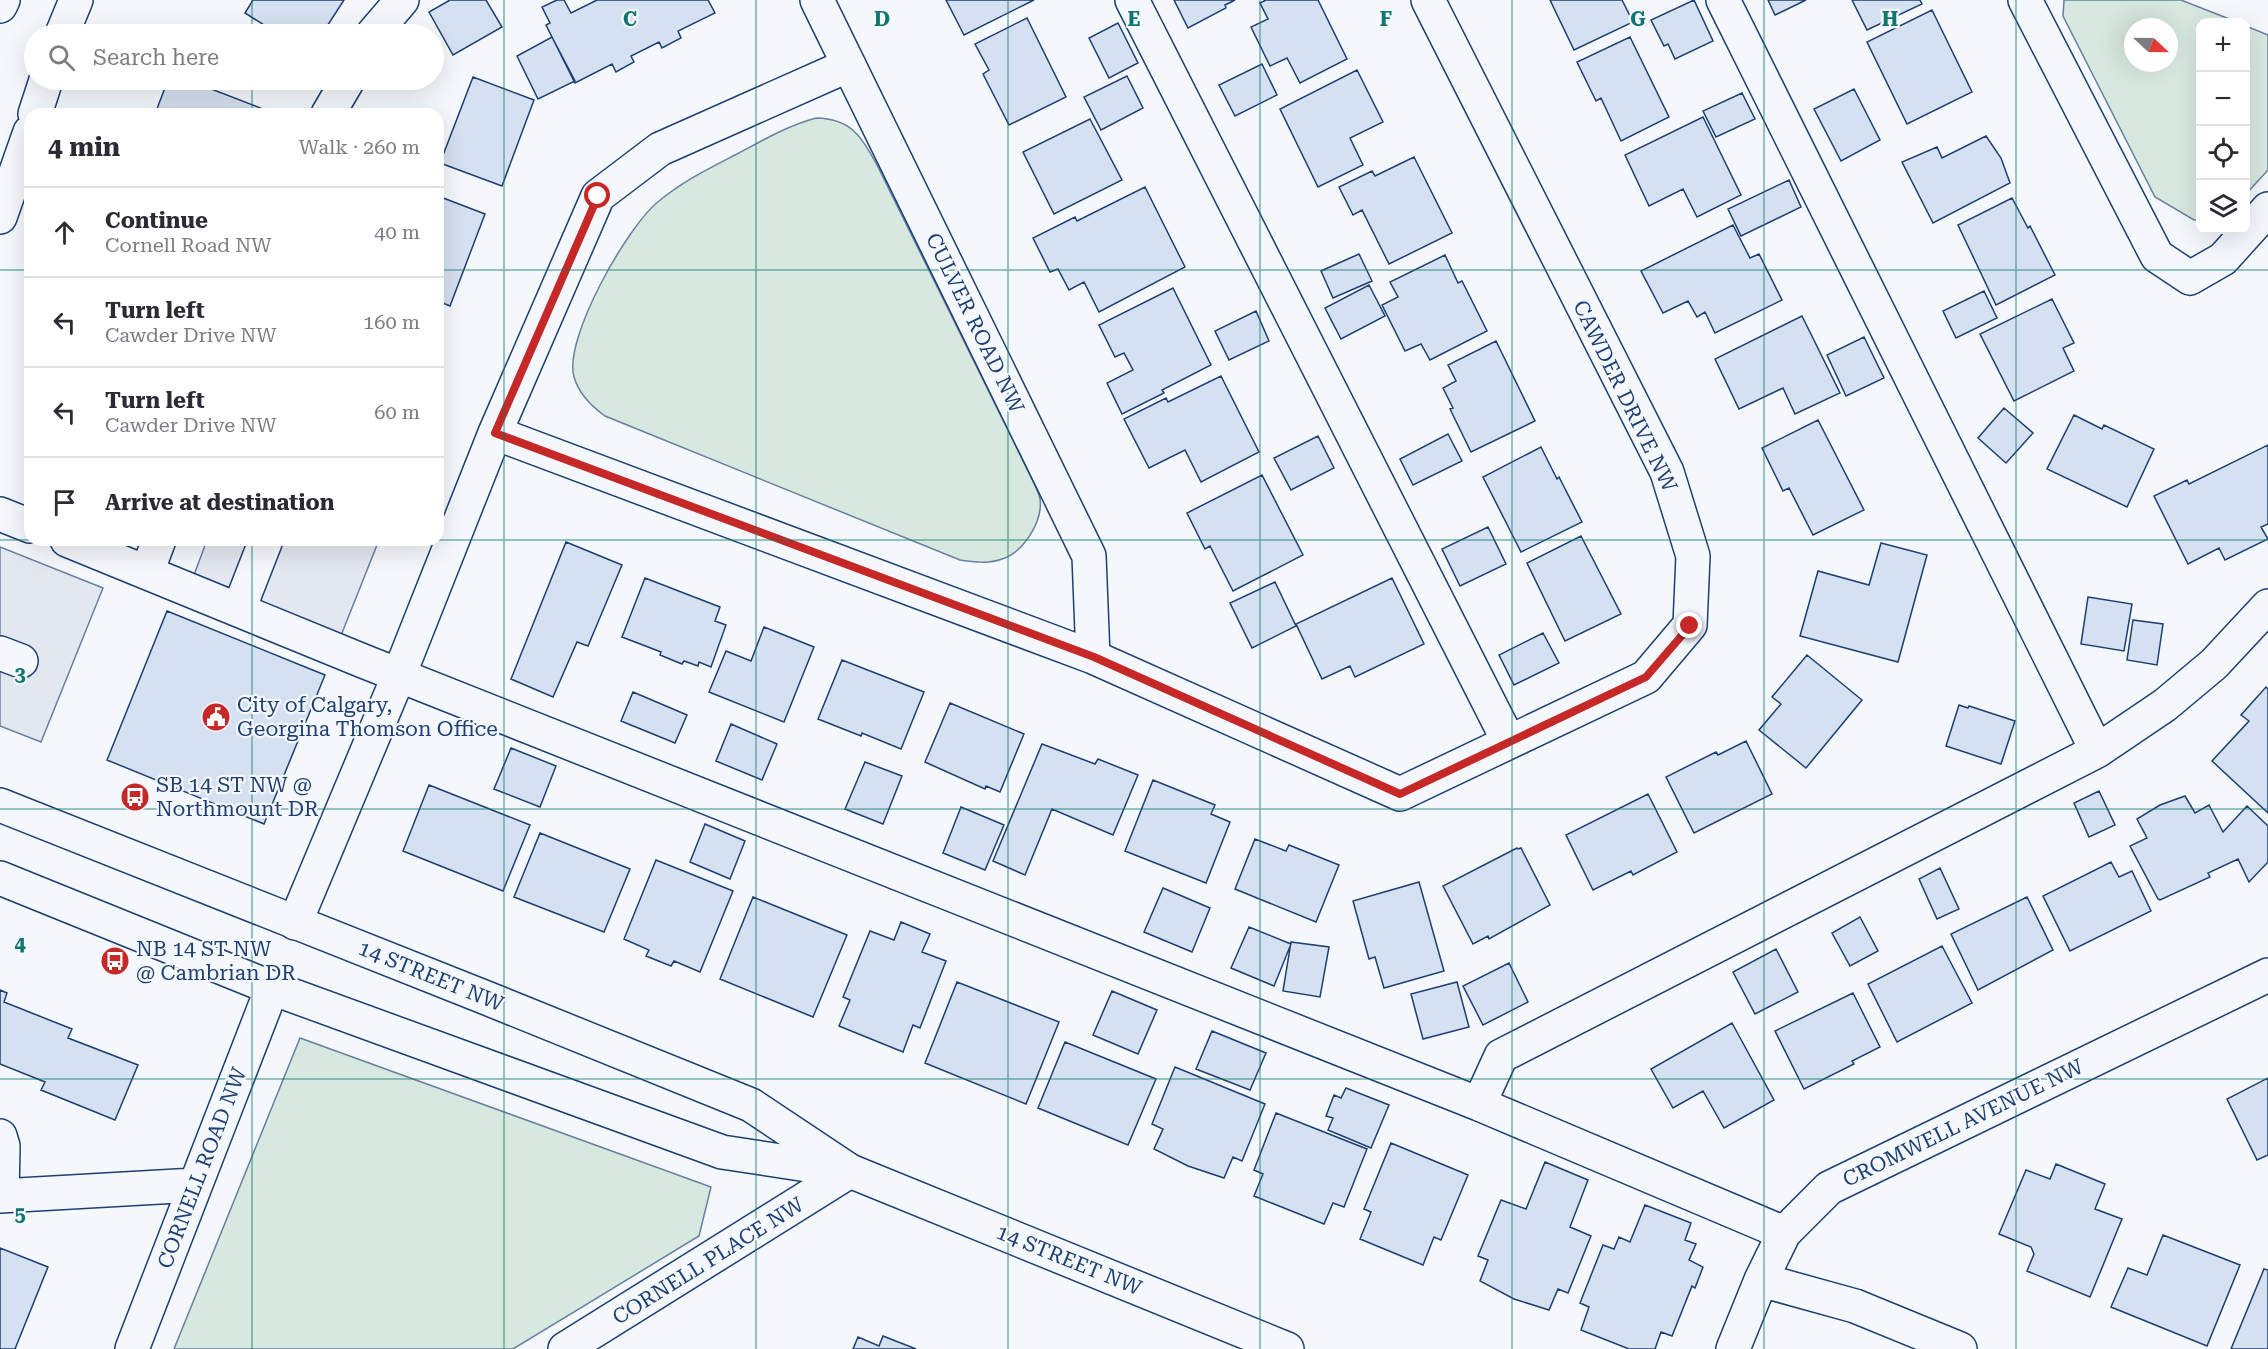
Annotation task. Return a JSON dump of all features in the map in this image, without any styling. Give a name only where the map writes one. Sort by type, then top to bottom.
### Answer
[{"type":"street","points":[[0,6],[3,0]]},
{"type":"street","points":[[66,24],[76,0]]},
{"type":"street","points":[[382,24],[402,0]]},
{"type":"street","name":"CULVER ROAD NW","points":[[817,0],[1089,556],[1094,657]]},
{"type":"street","points":[[1132,0],[1509,742]]},
{"type":"street","name":"CAWDER DRIVE NW","points":[[495,433],[1094,657],[1400,794],[1646,677],[1690,626],[1693,556],[1666,472],[1428,0]]},
{"type":"street","points":[[1723,0],[2097,751]]},
{"type":"street","points":[[2025,0],[2157,256],[2190,278],[2223,259],[2268,209]]},
{"type":"street","points":[[295,923],[399,675],[495,433],[598,196],[660,148],[849,65]]},
{"type":"street","points":[[37,108],[43,90]]},
{"type":"street","points":[[332,108],[342,90]]},
{"type":"street","points":[[0,218],[24,149]]},
{"type":"street","points":[[0,514],[24,523]]},
{"type":"street","points":[[82,546],[399,675],[1479,1104],[1784,1233]]},
{"type":"street","points":[[147,572],[157,546]]},
{"type":"street","points":[[239,609],[264,546]]},
{"type":"street","points":[[1479,1104],[1501,1056],[2097,751],[2182,692],[2214,664],[2268,606]]},
{"type":"street","name":"14 STREET NW","points":[[0,806],[751,1105],[850,1171],[1287,1349]]},
{"type":"street","name":"14 STREET NW","points":[[0,878],[272,988],[722,1152],[850,1171]]},
{"type":"street","name":"CROMWELL AVENUE NW","points":[[1732,1349],[1784,1233],[1829,1188],[2268,975]]},
{"type":"street","name":"CORNELL ROAD NW","points":[[132,1349],[272,988]]},
{"type":"street","points":[[0,1136],[3,1146],[1,1196],[195,1185]]},
{"type":"street","name":"CORNELL PLACE NW","points":[[565,1349],[850,1171]]},
{"type":"street","points":[[1761,1280],[1855,1306],[1960,1349]]},
{"type":"shaded area","points":[[2064,0],[2181,0],[2227,18],[2196,18],[2196,220],[2155,197],[2063,16]]},
{"type":"shaded area","points":[[2250,28],[2268,35],[2268,170],[2250,190]]},
{"type":"shaded area","points":[[816,118],[838,122],[853,130],[876,163],[1038,492],[1040,508],[1035,526],[1018,550],[1002,559],[987,562],[960,560],[605,416],[586,399],[576,383],[573,360],[578,337],[588,311],[616,257],[646,214],[668,194],[697,175],[775,134]]},
{"type":"shaded area","points":[[205,546],[377,546],[338,643],[191,583]]},
{"type":"shaded area","points":[[0,547],[103,588],[41,742],[0,726]]},
{"type":"shaded area","points":[[300,1038],[711,1187],[699,1236],[513,1349],[174,1349]]},
{"type":"building","points":[[253,0],[344,0],[328,24],[262,24],[245,13]]},
{"type":"building","points":[[450,0],[486,0],[502,27],[453,55],[444,39],[444,24],[436,24],[429,12]]},
{"type":"building","points":[[557,0],[564,0],[571,13],[597,0],[708,0],[715,13],[678,31],[681,38],[662,48],[659,42],[631,56],[634,62],[616,72],[612,64],[575,83],[546,25],[550,23],[542,7]]},
{"type":"building","points":[[946,0],[1034,0],[964,35]]},
{"type":"building","points":[[1174,0],[1235,0],[1225,5],[1226,8],[1188,28]]},
{"type":"building","points":[[1266,0],[1318,0],[1347,59],[1300,83],[1287,58],[1270,66],[1251,27],[1268,19],[1260,3]]},
{"type":"building","points":[[1550,0],[1622,0],[1633,22],[1574,50]]},
{"type":"building","points":[[1694,0],[1713,41],[1675,59],[1668,44],[1664,46],[1651,20]]},
{"type":"building","points":[[1768,0],[1806,0],[1775,15]]},
{"type":"building","points":[[1852,0],[1920,0],[1922,4],[1867,30]]},
{"type":"building","points":[[1932,10],[1972,92],[1907,124],[1867,42]]},
{"type":"building","points":[[1027,18],[1066,97],[1009,125],[983,74],[989,70],[975,44]]},
{"type":"building","points":[[1118,23],[1138,63],[1109,78],[1089,38]]},
{"type":"building","points":[[552,37],[575,81],[538,99],[517,56]]},
{"type":"building","points":[[1630,37],[1669,117],[1621,141],[1601,98],[1596,101],[1577,62]]},
{"type":"building","points":[[1262,64],[1277,95],[1235,116],[1219,85]]},
{"type":"building","points":[[1357,70],[1383,122],[1350,138],[1363,165],[1318,187],[1280,109]]},
{"type":"building","points":[[1127,76],[1143,108],[1101,130],[1084,97]]},
{"type":"building","points":[[473,77],[534,100],[502,186],[444,164],[444,153]]},
{"type":"building","points":[[1854,89],[1880,140],[1841,161],[1814,109]]},
{"type":"building","points":[[164,90],[214,90],[260,108],[157,108]]},
{"type":"building","points":[[1742,93],[1755,119],[1716,137],[1703,111]]},
{"type":"building","points":[[1703,117],[1741,195],[1697,217],[1683,189],[1649,206],[1625,155]]},
{"type":"building","points":[[1090,119],[1122,180],[1054,214],[1023,152]]},
{"type":"building","points":[[1986,136],[2001,158],[2010,183],[1933,223],[1902,162],[1937,147],[1942,158]]},
{"type":"building","points":[[1414,157],[1452,233],[1389,264],[1362,210],[1353,215],[1339,187],[1372,171],[1375,176]]},
{"type":"building","points":[[1789,180],[1801,207],[1741,236],[1728,209]]},
{"type":"building","points":[[1145,187],[1185,267],[1099,312],[1084,282],[1069,290],[1058,269],[1050,272],[1033,238],[1075,217],[1077,221]]},
{"type":"building","points":[[444,198],[485,214],[450,306],[444,304]]},
{"type":"building","points":[[2012,198],[2028,228],[2030,226],[2055,275],[1996,305],[1958,225]]},
{"type":"building","points":[[1733,225],[1750,258],[1759,254],[1782,300],[1715,333],[1705,312],[1697,317],[1688,301],[1663,313],[1641,271]]},
{"type":"building","points":[[1359,254],[1372,281],[1333,298],[1321,271]]},
{"type":"building","points":[[1445,255],[1458,283],[1462,281],[1487,331],[1430,360],[1421,344],[1405,351],[1382,305],[1398,297],[1390,282]]},
{"type":"building","points":[[1369,285],[1385,316],[1341,339],[1325,308]]},
{"type":"building","points":[[1173,288],[1211,365],[1162,390],[1164,393],[1122,414],[1107,383],[1133,370],[1124,353],[1115,357],[1099,325]]},
{"type":"building","points":[[1984,291],[1997,318],[1956,338],[1943,311]]},
{"type":"building","points":[[2052,299],[2074,343],[2063,348],[2074,371],[2014,401],[1980,334]]},
{"type":"building","points":[[1256,311],[1269,341],[1229,360],[1215,331]]},
{"type":"building","points":[[1802,316],[1840,393],[1795,414],[1783,388],[1739,409],[1715,359]]},
{"type":"building","points":[[1864,337],[1884,378],[1846,396],[1827,355]]},
{"type":"building","points":[[1496,341],[1535,421],[1471,452],[1450,409],[1453,408],[1443,388],[1456,381],[1448,365]]},
{"type":"building","points":[[1221,376],[1259,452],[1201,482],[1185,450],[1149,468],[1124,419],[1166,398],[1168,402]]},
{"type":"building","points":[[2004,408],[2033,433],[2006,463],[1978,438]]},
{"type":"building","points":[[2074,415],[2102,429],[2104,425],[2154,449],[2127,507],[2047,469]]},
{"type":"building","points":[[1818,420],[1864,510],[1813,535],[1789,488],[1783,491],[1762,448]]},
{"type":"building","points":[[1448,434],[1462,461],[1413,485],[1400,459]]},
{"type":"building","points":[[1318,436],[1334,468],[1291,490],[1274,458]]},
{"type":"building","points":[[2268,445],[2268,524],[2261,527],[2268,539],[2225,560],[2219,548],[2188,564],[2154,496],[2187,480],[2189,484]]},
{"type":"building","points":[[1541,447],[1582,522],[1521,552],[1483,477]]},
{"type":"building","points":[[1262,475],[1303,555],[1233,591],[1210,546],[1205,549],[1187,513]]},
{"type":"building","points":[[1488,527],[1506,564],[1460,586],[1442,549]]},
{"type":"building","points":[[1581,536],[1621,614],[1565,641],[1527,563]]},
{"type":"building","points":[[566,542],[622,565],[588,646],[577,642],[553,697],[511,679]]},
{"type":"building","points":[[1881,543],[1927,555],[1898,662],[1800,636],[1818,571],[1869,585]]},
{"type":"building","points":[[645,578],[720,607],[715,621],[726,625],[711,667],[699,662],[698,666],[684,661],[682,664],[660,655],[661,652],[622,637]]},
{"type":"building","points":[[1392,578],[1424,644],[1355,677],[1350,666],[1322,679],[1296,624]]},
{"type":"building","points":[[1275,582],[1296,626],[1252,648],[1230,603]]},
{"type":"building","points":[[2088,597],[2132,604],[2124,651],[2081,644]]},
{"type":"building","name":"City of Calgary, Georgina Thomson Office","points":[[167,611],[325,675],[264,824],[107,760]]},
{"type":"building","points":[[2133,620],[2163,624],[2157,665],[2127,660]]},
{"type":"building","points":[[764,627],[814,647],[784,722],[709,692],[726,651],[751,661]]},
{"type":"building","points":[[1543,633],[1559,663],[1514,685],[1499,655]]},
{"type":"building","points":[[1807,655],[1862,700],[1806,768],[1759,730],[1781,704],[1772,697]]},
{"type":"building","points":[[842,660],[924,692],[901,749],[818,719]]},
{"type":"building","points":[[2266,687],[2268,689],[2268,813],[2212,761],[2249,721],[2241,715]]},
{"type":"building","points":[[633,692],[687,715],[675,743],[621,721]]},
{"type":"building","points":[[950,703],[1024,734],[1000,792],[986,786],[985,789],[925,762]]},
{"type":"building","points":[[1959,705],[2015,721],[2001,764],[1946,746]]},
{"type":"building","points":[[731,724],[777,744],[762,780],[716,761]]},
{"type":"building","points":[[1746,741],[1772,794],[1694,833],[1666,777],[1716,752],[1718,755]]},
{"type":"building","points":[[1042,744],[1095,764],[1098,759],[1138,775],[1113,835],[1052,809],[1025,875],[993,861]]},
{"type":"building","points":[[511,748],[556,766],[540,807],[494,789]]},
{"type":"building","points":[[865,762],[902,776],[883,824],[845,809]]},
{"type":"building","points":[[1153,780],[1215,805],[1211,814],[1230,822],[1206,883],[1125,851]]},
{"type":"building","points":[[429,785],[530,825],[503,891],[403,851]]},
{"type":"building","points":[[2099,791],[2115,825],[2089,837],[2074,803]]},
{"type":"building","points":[[1648,794],[1677,852],[1633,875],[1631,871],[1593,890],[1566,835]]},
{"type":"building","points":[[2185,796],[2195,813],[2209,805],[2223,832],[2247,806],[2268,826],[2268,862],[2249,882],[2238,859],[2208,873],[2210,877],[2158,899],[2130,846],[2147,838],[2137,819],[2160,805]]},
{"type":"building","points":[[961,807],[1004,825],[985,870],[943,853]]},
{"type":"building","points":[[705,824],[745,841],[730,879],[690,862]]},
{"type":"building","points":[[540,833],[630,869],[604,932],[514,897]]},
{"type":"building","points":[[1255,839],[1286,851],[1289,845],[1339,865],[1316,922],[1235,889]]},
{"type":"building","points":[[1521,848],[1550,905],[1489,939],[1488,936],[1473,944],[1443,886]]},
{"type":"building","points":[[656,860],[733,891],[700,972],[674,961],[671,966],[646,956],[649,950],[624,939]]},
{"type":"building","points":[[2111,862],[2119,877],[2132,871],[2151,911],[2070,951],[2043,896]]},
{"type":"building","points":[[1940,868],[1959,909],[1937,919],[1919,879]]},
{"type":"building","points":[[1419,882],[1444,971],[1384,988],[1375,957],[1369,959],[1353,901]]},
{"type":"building","points":[[1163,888],[1210,908],[1192,952],[1144,932]]},
{"type":"building","points":[[753,897],[847,935],[813,1017],[720,979]]},
{"type":"building","points":[[2027,897],[2053,950],[1978,990],[1951,934]]},
{"type":"building","points":[[1860,917],[1878,951],[1850,966],[1832,933]]},
{"type":"building","points":[[901,922],[930,934],[922,952],[946,961],[920,1028],[913,1025],[903,1052],[839,1026],[850,1000],[843,997],[870,931],[894,940]]},
{"type":"building","points":[[1249,927],[1291,944],[1274,986],[1231,968]]},
{"type":"building","points":[[1291,942],[1329,947],[1320,997],[1283,991]]},
{"type":"building","points":[[1942,946],[1972,1003],[1897,1042],[1868,984]]},
{"type":"building","points":[[1776,949],[1798,992],[1755,1014],[1733,972]]},
{"type":"building","points":[[1509,963],[1528,1002],[1483,1025],[1463,986]]},
{"type":"building","points":[[957,982],[1059,1022],[1026,1104],[925,1063]]},
{"type":"building","points":[[1457,982],[1469,1027],[1423,1039],[1411,994]]},
{"type":"building","points":[[0,990],[7,993],[4,1002],[72,1029],[68,1038],[138,1065],[115,1120],[41,1090],[45,1082],[0,1064]]},
{"type":"building","points":[[1112,991],[1157,1010],[1138,1054],[1093,1035]]},
{"type":"building","points":[[1853,993],[1880,1047],[1852,1061],[1854,1064],[1804,1089],[1775,1031]]},
{"type":"building","points":[[1732,1023],[1774,1100],[1724,1128],[1703,1091],[1673,1108],[1651,1069]]},
{"type":"building","points":[[1212,1031],[1266,1053],[1250,1090],[1196,1069]]},
{"type":"building","points":[[1065,1042],[1156,1079],[1128,1145],[1038,1108]]},
{"type":"building","points":[[1175,1067],[1265,1104],[1242,1161],[1233,1157],[1224,1178],[1188,1166],[1154,1149],[1163,1129],[1152,1124]]},
{"type":"building","points":[[2268,1078],[2268,1155],[2257,1160],[2227,1099]]},
{"type":"building","points":[[1346,1088],[1389,1105],[1371,1148],[1328,1130],[1333,1118],[1326,1116],[1334,1095],[1341,1098]]},
{"type":"building","points":[[1276,1113],[1367,1149],[1344,1207],[1333,1203],[1324,1224],[1254,1196],[1263,1174],[1254,1170]]},
{"type":"building","points":[[1391,1143],[1468,1175],[1441,1240],[1434,1237],[1423,1265],[1360,1239],[1371,1212],[1364,1209]]},
{"type":"building","points":[[1545,1162],[1588,1180],[1570,1227],[1591,1236],[1568,1293],[1558,1289],[1549,1310],[1514,1299],[1480,1281],[1488,1260],[1478,1256],[1501,1200],[1526,1209]]},
{"type":"building","points":[[2056,1164],[2105,1184],[2095,1209],[2122,1219],[2090,1297],[2027,1271],[2034,1254],[2031,1247],[1999,1234],[2026,1170],[2050,1179]]},
{"type":"building","points":[[1645,1205],[1691,1223],[1685,1240],[1696,1244],[1689,1260],[1703,1267],[1695,1288],[1692,1286],[1672,1336],[1661,1332],[1655,1349],[1629,1349],[1581,1330],[1589,1307],[1580,1303],[1603,1245],[1614,1249],[1619,1237],[1630,1242]]},
{"type":"building","points":[[2163,1235],[2240,1265],[2207,1346],[2111,1307],[2128,1268],[2147,1275]]},
{"type":"building","points":[[0,1248],[48,1267],[15,1349],[0,1349]]},
{"type":"building","points":[[2264,1269],[2268,1270],[2268,1349],[2231,1349]]},
{"type":"building","points":[[883,1336],[916,1349],[853,1349],[858,1337],[879,1346]]},
{"type":"place","name":"City of Calgary, Georgina Thomson Office","points":[[216,717]]},
{"type":"place","name":"SB 14 ST NW @ Northmount DR","points":[[135,797]]},
{"type":"place","name":"NB 14 ST NW @ Cambrian DR","points":[[115,961]]},
{"type":"route","points":[[598,196],[495,433],[1094,657],[1400,794],[1646,677],[1690,626]]}]
